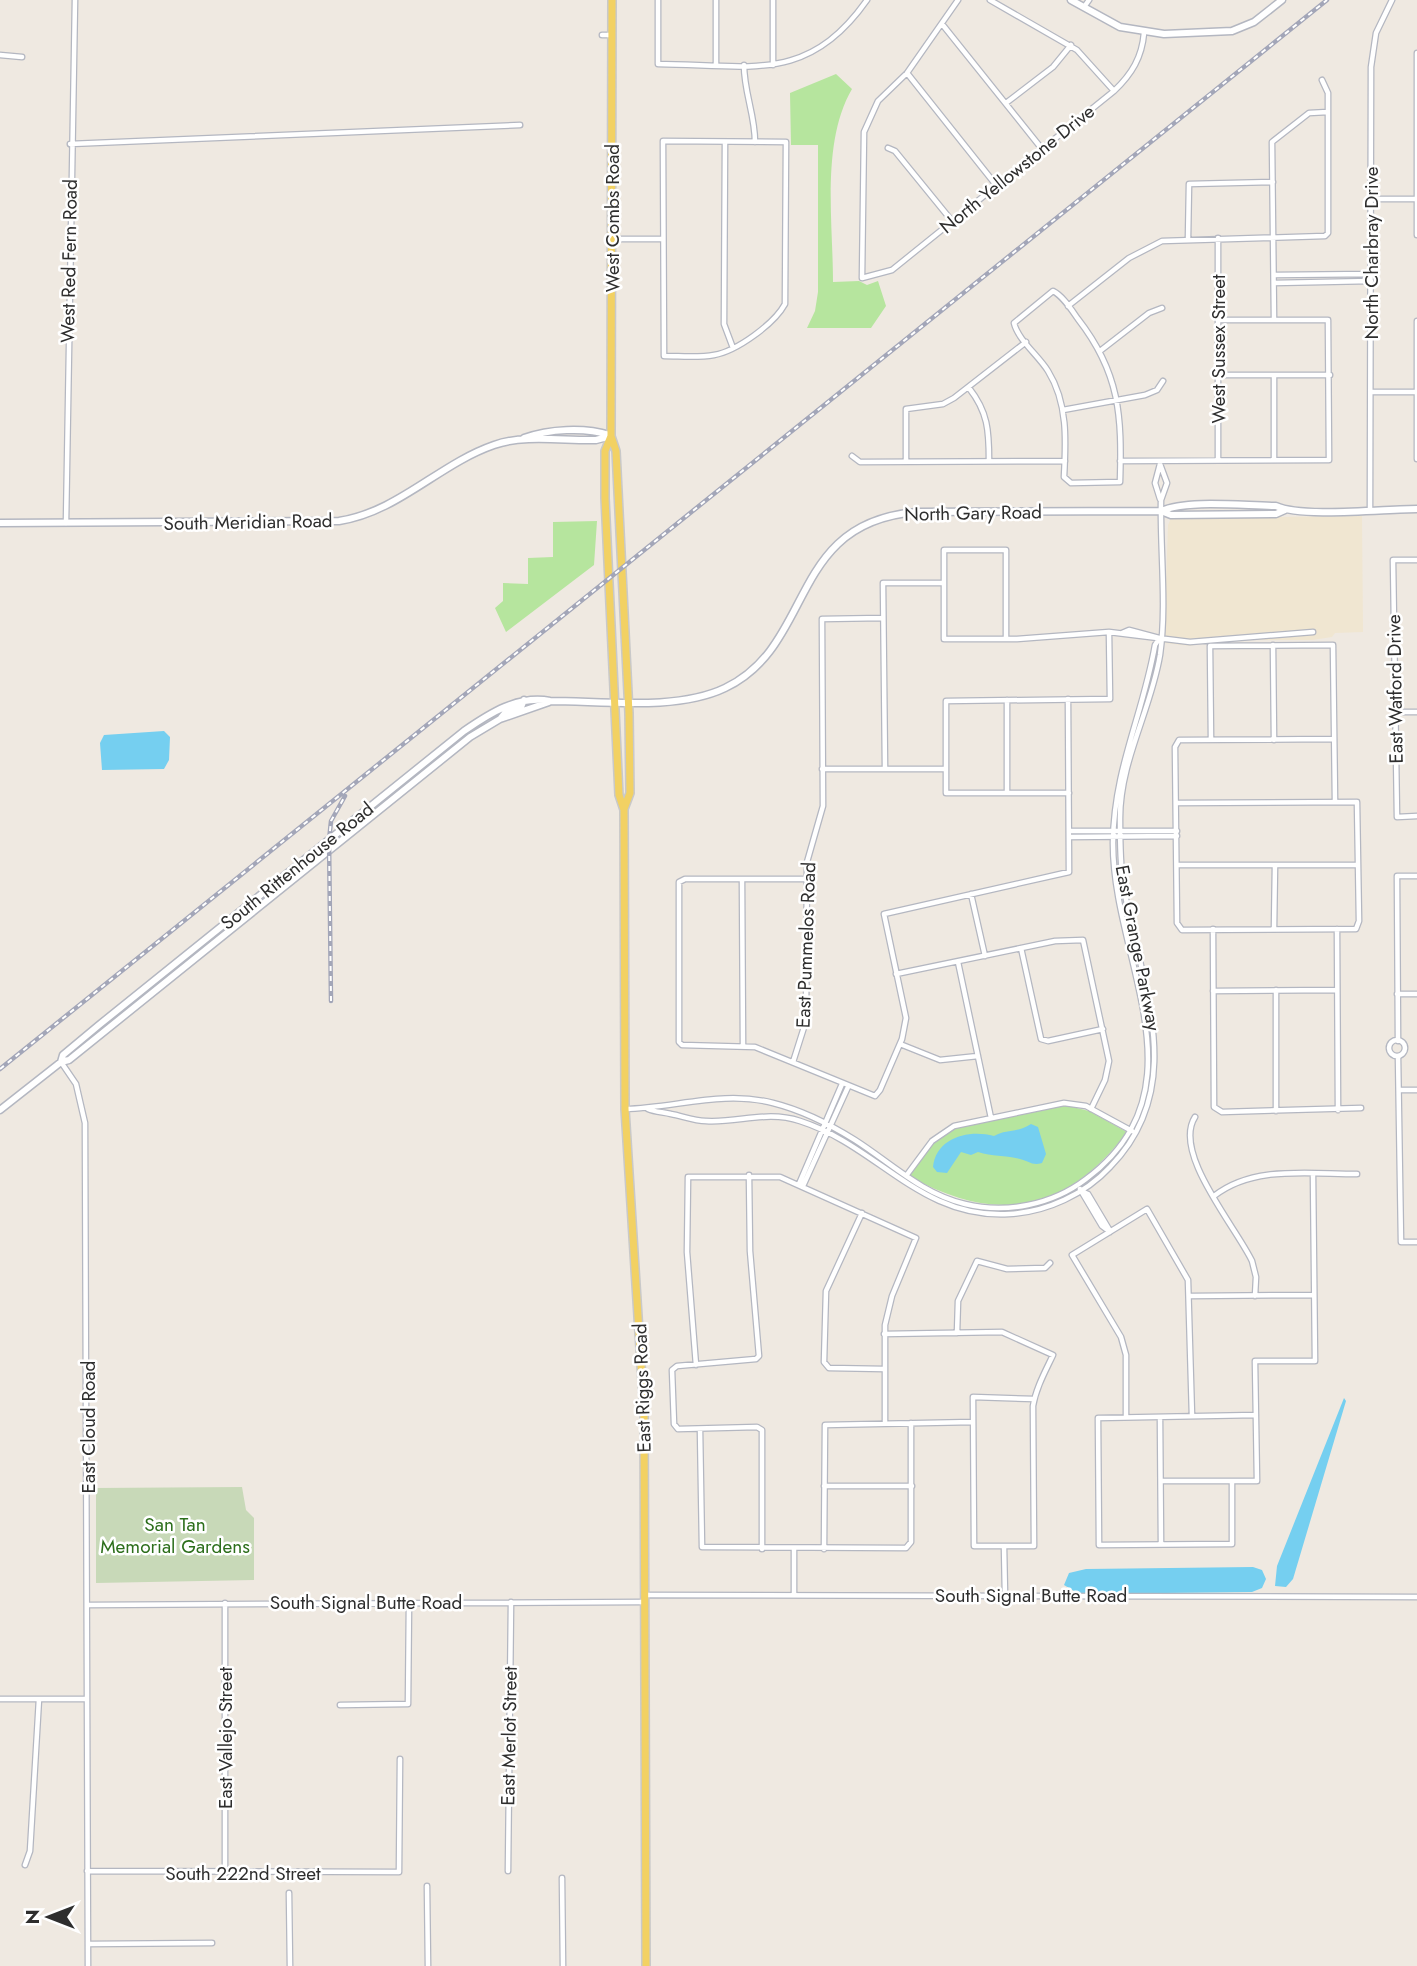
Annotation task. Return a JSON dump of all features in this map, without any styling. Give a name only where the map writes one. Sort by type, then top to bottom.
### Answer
[{"type":"main road","name":"West Combs Road","points":[[612,0],[611,436],[616,451],[628,701]]},
{"type":"main road","points":[[1071,0],[1120,27],[1144,33],[1232,31],[1254,22],[1282,0]]},
{"type":"main road","name":"South Meridian Road","points":[[0,523],[347,520],[385,506],[483,449],[539,433],[596,431],[611,436]]},
{"type":"main road","name":"West Combs Road","points":[[611,436],[605,451],[605,498],[617,701]]},
{"type":"main road","name":"North Gary Road","points":[[617,701],[690,699],[716,692],[741,678],[776,642],[814,570],[826,555],[853,530],[884,518],[917,512],[1161,511],[1171,506],[1276,506],[1285,510],[1417,509]]},
{"type":"main road","name":"South Rittenhouse Road","points":[[61,1062],[63,1055],[464,731],[492,713],[534,698],[550,701],[617,701]]},
{"type":"main road","points":[[500,719],[506,712],[521,707],[524,701]]},
{"type":"main road","name":"South Rittenhouse Road","points":[[0,1110],[61,1062],[79,1052],[466,741],[500,719],[550,701]]},
{"type":"main road","name":"East Riggs Road","points":[[617,701],[619,795],[624,810],[625,1109],[644,1409],[646,1966]]},
{"type":"main road","name":"East Riggs Road","points":[[624,810],[630,793],[628,701]]},
{"type":"main road","points":[[466,741],[468,733],[492,713]]},
{"type":"street","name":"West Red Fern Road","points":[[66,523],[70,144],[75,0]]},
{"type":"street","points":[[659,0],[659,64],[716,65],[773,65],[796,61],[828,45],[847,27],[867,0]]},
{"type":"street","points":[[716,0],[716,65]]},
{"type":"street","points":[[773,0],[773,65]]},
{"type":"street","points":[[958,0],[906,73],[996,185]]},
{"type":"street","points":[[1084,7],[1089,0]]},
{"type":"street","name":"North Charbray Drive","points":[[1370,510],[1373,50],[1382,18],[1392,0]]},
{"type":"street","points":[[994,1],[1071,45],[1114,91]]},
{"type":"street","points":[[942,24],[1042,149]]},
{"type":"street","name":"North Yellowstone Drive","points":[[906,73],[878,101],[864,132],[862,278],[892,270],[1114,91],[1128,77],[1138,60],[1144,33]]},
{"type":"street","points":[[602,35],[612,35]]},
{"type":"street","points":[[1006,103],[1053,67],[1071,45]]},
{"type":"street","points":[[1417,53],[1417,235]]},
{"type":"street","points":[[0,55],[22,57]]},
{"type":"street","points":[[744,65],[744,83],[755,124],[755,142]]},
{"type":"street","points":[[1068,306],[1138,252],[1162,241],[1321,237],[1328,233],[1328,111],[1327,86],[1322,80]]},
{"type":"street","points":[[1274,319],[1272,142],[1309,113],[1328,111]]},
{"type":"street","points":[[70,144],[520,125]]},
{"type":"street","points":[[663,141],[755,142],[786,142],[787,294],[783,308],[733,348],[715,355],[664,356],[663,141]]},
{"type":"street","points":[[725,142],[724,324],[733,348]]},
{"type":"street","points":[[888,148],[895,151],[952,221]]},
{"type":"street","points":[[1188,239],[1189,184],[1273,182]]},
{"type":"street","points":[[1371,199],[1417,199]]},
{"type":"street","name":"West Sussex Street","points":[[1218,238],[1218,460]]},
{"type":"street","points":[[612,239],[663,239]]},
{"type":"street","points":[[1326,274],[1327,283]]},
{"type":"street","points":[[1273,275],[1371,274]]},
{"type":"street","points":[[1273,283],[1371,281]]},
{"type":"street","points":[[1053,291],[1068,306],[1100,351],[1119,401],[1120,482],[1066,481],[1063,410],[1049,372],[1014,327],[1014,323],[1029,308],[1053,291]]},
{"type":"street","points":[[1100,351],[1149,313],[1162,308]]},
{"type":"street","points":[[1120,461],[1329,460],[1328,320],[1218,320]]},
{"type":"street","points":[[1417,321],[1417,459]]},
{"type":"street","points":[[906,461],[905,415],[909,407],[943,404],[1026,342]]},
{"type":"street","points":[[1218,375],[1329,375]]},
{"type":"street","points":[[1274,376],[1274,460]]},
{"type":"street","points":[[1063,410],[1145,396],[1157,390],[1163,380]]},
{"type":"street","points":[[969,387],[983,408],[989,425],[989,461]]},
{"type":"street","points":[[1371,392],[1416,392]]},
{"type":"street","points":[[852,456],[860,462],[1065,461]]},
{"type":"street","points":[[1160,462],[1157,479],[1161,500]]},
{"type":"street","points":[[1160,462],[1165,479],[1161,500]]},
{"type":"street","points":[[1157,479],[1165,479]]},
{"type":"street","name":"East Grange Parkway","points":[[1133,1132],[1151,1094],[1156,1058],[1155,1035],[1123,881],[1122,792],[1157,668],[1160,638],[1161,500]]},
{"type":"street","points":[[1006,639],[1006,550],[944,550],[944,639],[1006,639],[1110,632],[1122,633],[1128,637],[1190,642],[1313,632]]},
{"type":"street","name":"East Watford Drive","points":[[1417,560],[1393,560],[1397,817],[1417,816]]},
{"type":"street","points":[[884,768],[883,583],[944,583]]},
{"type":"street","name":"East Pummelos Road","points":[[793,1062],[806,1021],[807,862],[823,806],[822,619],[883,618]]},
{"type":"street","points":[[1069,793],[946,793],[946,701],[1110,699],[1110,632]]},
{"type":"street","name":"East Grange Parkway","points":[[1133,1132],[1146,1089],[1149,1045],[1116,882],[1114,834],[1121,767],[1155,645],[1160,638]]},
{"type":"street","points":[[1273,645],[1274,740]]},
{"type":"street","points":[[1211,740],[1210,646],[1333,645],[1335,800]]},
{"type":"street","points":[[806,879],[685,879],[679,882],[680,1044],[743,1046],[769,1051],[875,1096],[900,1044],[905,1018],[884,919],[887,912],[1069,872],[1068,699]]},
{"type":"street","points":[[1007,700],[1007,793]]},
{"type":"street","points":[[1396,712],[1417,712]]},
{"type":"street","points":[[1176,803],[1335,800],[1357,802],[1359,925],[1356,929],[1182,930],[1177,926],[1176,803],[1179,740],[1334,739]]},
{"type":"street","points":[[822,769],[946,769]]},
{"type":"street","points":[[1069,834],[1177,833]]},
{"type":"street","points":[[1177,865],[1358,865]]},
{"type":"street","points":[[1275,865],[1275,929]]},
{"type":"street","points":[[1417,876],[1397,876],[1398,1041],[1405,1048],[1398,1056],[1401,1242],[1417,1242]]},
{"type":"street","points":[[742,879],[743,1046]]},
{"type":"street","points":[[971,894],[985,956]]},
{"type":"street","points":[[1213,929],[1214,1107],[1222,1112],[1361,1108]]},
{"type":"street","points":[[1337,929],[1338,1110]]},
{"type":"street","points":[[896,974],[1055,941],[1083,940],[1103,1029],[1108,1070],[1091,1109]]},
{"type":"street","points":[[1021,948],[1041,1039],[1048,1041],[1103,1029]]},
{"type":"street","points":[[958,962],[991,1118]]},
{"type":"street","points":[[1276,990],[1276,1111]]},
{"type":"street","points":[[1213,991],[1337,990]]},
{"type":"street","points":[[1397,994],[1417,994]]},
{"type":"street","points":[[1398,1041],[1390,1047],[1392,1054],[1398,1056]]},
{"type":"street","points":[[900,1044],[940,1060],[978,1056]]},
{"type":"street","name":"East Cloud Road","points":[[61,1062],[76,1084],[85,1123],[88,1966]]},
{"type":"street","points":[[801,1185],[845,1085]]},
{"type":"street","points":[[1399,1090],[1417,1090]]},
{"type":"street","points":[[625,1109],[648,1109],[741,1098],[781,1105],[826,1128],[904,1179],[946,1199],[990,1208],[1041,1202],[1079,1188],[1133,1132],[1091,1109],[1064,1103],[947,1129],[932,1141],[904,1179]]},
{"type":"street","points":[[648,1109],[707,1121],[775,1115],[826,1128]]},
{"type":"street","points":[[1195,1117],[1190,1128],[1190,1147],[1214,1196],[1252,1261],[1256,1276],[1255,1296]]},
{"type":"street","points":[[1161,1481],[1257,1481],[1255,1361],[1315,1361],[1313,1174]]},
{"type":"street","points":[[1214,1196],[1229,1183],[1253,1175],[1357,1174]]},
{"type":"street","points":[[749,1175],[750,1251],[759,1356],[755,1359],[673,1367],[675,1427],[757,1427],[762,1430],[762,1549]]},
{"type":"street","points":[[696,1365],[687,1252],[688,1177],[780,1177],[915,1238],[892,1296],[884,1334],[885,1423]]},
{"type":"street","points":[[1079,1188],[1088,1194],[1110,1232]]},
{"type":"street","points":[[1079,1188],[1102,1226],[1110,1232]]},
{"type":"street","points":[[1093,1213],[1098,1209]]},
{"type":"street","points":[[1126,1417],[1126,1355],[1121,1337],[1072,1255],[1147,1209],[1182,1266],[1191,1296],[1192,1416]]},
{"type":"street","points":[[862,1213],[823,1301],[826,1366],[884,1368]]},
{"type":"street","points":[[957,1333],[958,1301],[977,1261],[1007,1269],[1045,1268],[1050,1263]]},
{"type":"street","points":[[1191,1296],[1314,1295]]},
{"type":"street","points":[[884,1334],[1002,1332],[1053,1355],[1034,1399],[1034,1546],[974,1546],[973,1397],[1034,1399]]},
{"type":"street","points":[[1232,1481],[1232,1544],[1098,1545],[1098,1418],[1256,1415]]},
{"type":"street","points":[[1160,1417],[1161,1544]]},
{"type":"street","points":[[824,1549],[825,1425],[973,1422]]},
{"type":"street","points":[[700,1429],[702,1547],[910,1547],[911,1423]]},
{"type":"street","points":[[824,1486],[912,1486]]},
{"type":"street","points":[[1004,1546],[1005,1595]]},
{"type":"street","points":[[794,1549],[794,1595]]},
{"type":"street","name":"South Signal Butte Road","points":[[88,1605],[794,1595],[1417,1597]]},
{"type":"street","name":"East Merlot Street","points":[[508,1871],[511,1601]]},
{"type":"street","points":[[340,1705],[408,1704],[409,1602]]},
{"type":"street","name":"East Vallejo Street","points":[[225,1603],[225,1873]]},
{"type":"street","points":[[0,1699],[87,1699]]},
{"type":"street","points":[[25,1865],[30,1851],[39,1699]]},
{"type":"street","name":"South 222nd Street","points":[[87,1871],[399,1872],[400,1759]]},
{"type":"street","points":[[562,1878],[563,1966]]},
{"type":"street","points":[[427,1886],[428,1966]]},
{"type":"street","points":[[289,1893],[290,1966]]},
{"type":"street","points":[[88,1944],[212,1943]]},
{"type":"shaded area","points":[[1362,516],[1363,632],[1335,633],[1332,637],[1312,640],[1212,640],[1190,646],[1164,643],[1168,525],[1171,518]]},
{"type":"green space","points":[[836,74],[852,89],[842,110],[832,158],[833,282],[859,281],[867,285],[878,281],[886,306],[871,328],[807,328],[815,311],[818,292],[818,145],[791,145],[790,93]]},
{"type":"green space","points":[[597,521],[594,565],[506,632],[495,608],[503,601],[503,583],[528,584],[528,558],[553,557],[553,522]]},
{"type":"green space","points":[[1065,1105],[1089,1111],[1127,1132],[1104,1159],[1080,1180],[1054,1194],[1028,1203],[1001,1205],[972,1201],[941,1192],[909,1176],[935,1141],[953,1128]]},
{"type":"green space","name":"San Tan Memorial Gardens","points":[[242,1487],[246,1510],[254,1518],[254,1580],[96,1583],[96,1488]]},
{"type":"water","points":[[164,731],[170,737],[169,760],[164,769],[102,770],[100,743],[104,735]]},
{"type":"water","points":[[1031,1124],[1038,1127],[1046,1154],[1042,1163],[1033,1164],[978,1152],[971,1155],[961,1152],[947,1173],[937,1172],[933,1167],[940,1149],[956,1138],[975,1134],[994,1136]]},
{"type":"water","points":[[1344,1398],[1346,1401],[1293,1579],[1286,1587],[1275,1586],[1277,1566]]},
{"type":"water","points":[[1253,1567],[1262,1570],[1266,1579],[1262,1588],[1252,1592],[1079,1594],[1064,1585],[1069,1573],[1086,1569]]},
{"type":"railway","points":[[0,1069],[1327,0]]},
{"type":"railway","points":[[331,1001],[329,840],[331,821],[345,796]]}]
